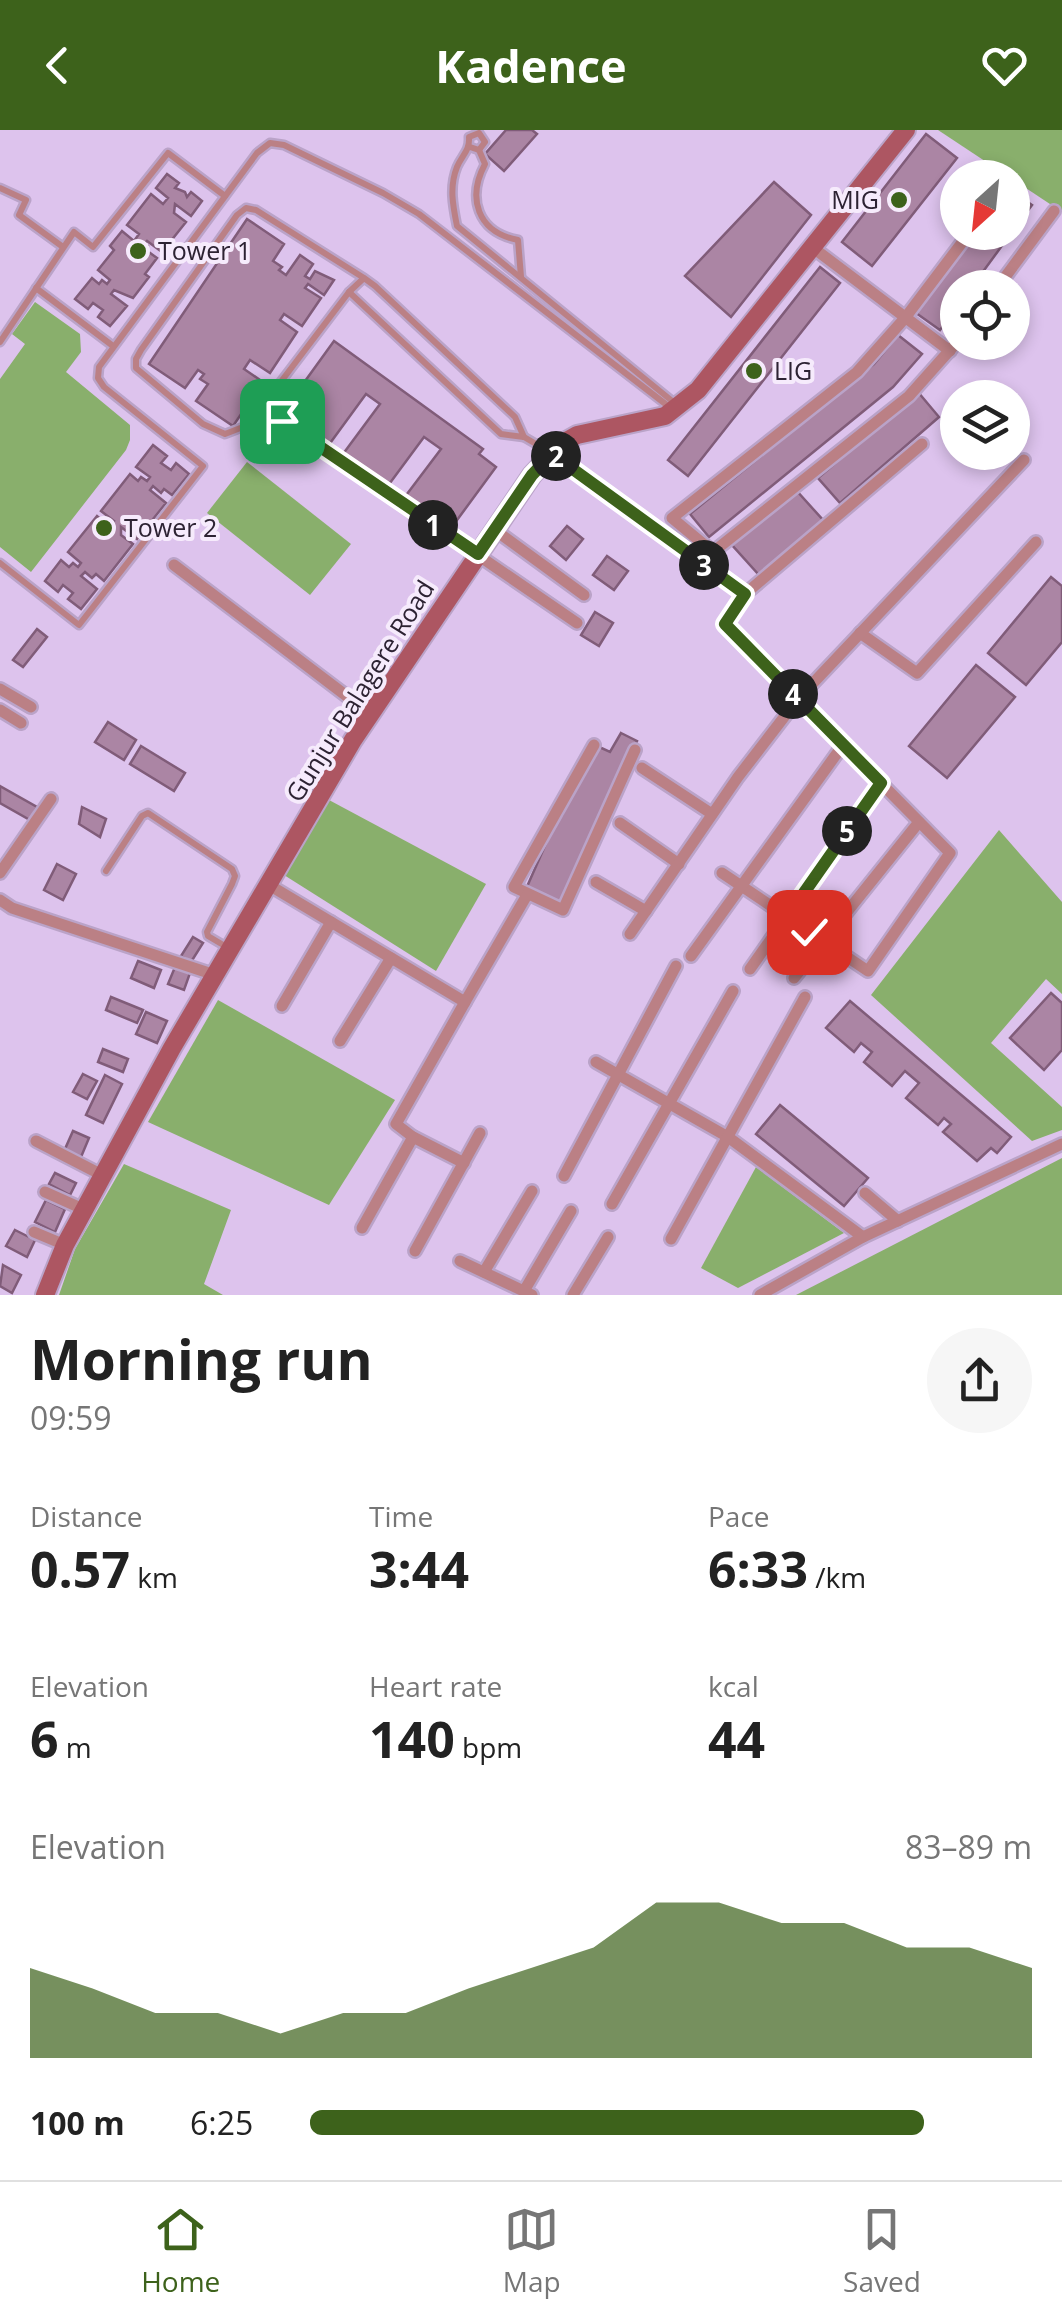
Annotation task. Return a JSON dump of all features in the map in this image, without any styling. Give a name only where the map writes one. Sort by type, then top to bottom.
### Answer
[{"type":"street","name":"Gunjur Balagere Road","points":[[46,1295],[65,1244],[102,1175],[369,713],[532,475],[577,435],[665,416],[698,390],[906,130]]},
{"type":"street","points":[[1010,270],[1054,211]]},
{"type":"street","points":[[812,247],[905,318],[940,338]]},
{"type":"street","points":[[941,360],[909,396],[713,552],[672,518],[857,372],[905,318],[956,250]]},
{"type":"street","points":[[282,421],[577,623]]},
{"type":"street","points":[[722,873],[868,971],[950,853],[725,624],[745,594],[922,444]]},
{"type":"street","points":[[552,454],[745,594]]},
{"type":"street","points":[[630,934],[798,698],[1015,470]]},
{"type":"street","points":[[494,530],[584,595]]},
{"type":"street","points":[[860,633],[917,673],[1036,542]]},
{"type":"street","points":[[174,565],[369,713]]},
{"type":"street","points":[[0,688],[31,706]]},
{"type":"street","points":[[0,710],[20,723]]},
{"type":"street","points":[[594,745],[514,888],[563,910],[635,750]]},
{"type":"street","points":[[691,956],[843,745]]},
{"type":"street","points":[[642,768],[712,814]]},
{"type":"street","points":[[750,970],[881,783]]},
{"type":"street","points":[[0,873],[51,799]]},
{"type":"street","points":[[794,978],[919,822]]},
{"type":"street","points":[[620,823],[678,864]]},
{"type":"street","points":[[596,882],[646,910]]},
{"type":"street","points":[[269,885],[464,1002]]},
{"type":"street","points":[[464,1163],[397,1128],[397,1119],[527,895]]},
{"type":"street","points":[[0,900],[12,908],[215,975]]},
{"type":"street","points":[[282,1006],[332,922]]},
{"type":"street","points":[[340,1042],[390,958]]},
{"type":"street","points":[[564,1176],[676,966]]},
{"type":"street","points":[[612,1204],[733,991]]},
{"type":"street","points":[[671,1239],[805,997]]},
{"type":"street","points":[[596,1062],[728,1138],[863,1237]]},
{"type":"street","points":[[415,1252],[480,1133]]},
{"type":"street","points":[[362,1228],[413,1137]]},
{"type":"street","points":[[36,1141],[102,1175]]},
{"type":"street","points":[[760,1295],[863,1237],[1062,1144]]},
{"type":"street","points":[[484,1272],[532,1191]]},
{"type":"street","points":[[45,1192],[83,1210]]},
{"type":"street","points":[[865,1193],[898,1221]]},
{"type":"street","points":[[460,1261],[528,1293],[572,1211]]},
{"type":"street","points":[[34,1232],[65,1244]]},
{"type":"street","points":[[573,1295],[608,1237]]},
{"type":"lane","points":[[479,150],[486,142],[479,133],[469,137],[470,147],[458,164],[452,185],[458,226],[675,408]]},
{"type":"lane","points":[[0,563],[80,625],[203,466],[100,382],[99,366],[264,145],[280,143],[419,214],[675,408]]},
{"type":"lane","points":[[470,147],[479,150],[485,164],[474,188],[478,208],[484,222],[496,232],[518,240],[520,277]]},
{"type":"lane","points":[[0,342],[74,232],[93,247],[168,153],[225,196]]},
{"type":"lane","points":[[0,188],[26,200],[19,214],[63,247]]},
{"type":"lane","points":[[364,278],[349,292],[248,424],[234,432],[225,434],[202,424],[136,368],[141,350],[237,215],[246,208],[256,210],[364,278],[515,417],[524,437]]},
{"type":"lane","points":[[36,288],[113,346]]},
{"type":"lane","points":[[349,292],[501,434],[524,437],[552,454]]},
{"type":"lane","points":[[106,871],[142,816],[148,814],[232,869],[232,884],[207,932],[231,949]]},
{"type":"green space","points":[[938,130],[1062,130],[1062,212],[1030,191],[1030,160],[983,160]]},
{"type":"green space","points":[[35,302],[80,334],[81,352],[66,372],[130,425],[130,440],[31,572],[0,547],[0,379],[25,344],[12,334]]},
{"type":"green space","points":[[247,462],[351,544],[310,595],[207,513]]},
{"type":"green space","points":[[329,800],[486,884],[436,971],[284,875]]},
{"type":"green space","points":[[999,830],[1062,902],[1062,994],[1046,979],[991,1043],[1062,1107],[1062,1130],[1032,1141],[871,995]]},
{"type":"green space","points":[[218,1000],[395,1100],[329,1205],[148,1122]]},
{"type":"green space","points":[[1062,1158],[1062,1295],[796,1295]]},
{"type":"green space","points":[[124,1164],[231,1210],[204,1284],[223,1295],[59,1295],[75,1249]]},
{"type":"green space","points":[[756,1167],[844,1233],[738,1288],[701,1268]]},
{"type":"building","points":[[506,130],[532,130],[537,134],[504,171],[485,154]]},
{"type":"building","name":"MIG","points":[[926,134],[957,158],[940,160],[940,180],[872,266],[842,242]]},
{"type":"building","name":"Tower 1","points":[[167,174],[179,183],[175,188],[187,197],[191,192],[202,201],[191,216],[175,204],[174,213],[186,222],[162,252],[145,243],[146,250],[157,258],[145,274],[149,277],[133,298],[114,290],[111,294],[127,306],[110,326],[98,317],[103,310],[93,303],[88,309],[75,299],[92,278],[99,284],[110,280],[98,270],[114,250],[110,246],[122,231],[134,241],[139,234],[127,225],[151,194],[163,204],[168,198],[156,188]]},
{"type":"building","points":[[774,182],[811,215],[731,317],[685,276]]},
{"type":"building","points":[[247,219],[284,244],[273,261],[286,275],[300,255],[313,264],[305,276],[310,279],[315,271],[334,280],[324,295],[308,284],[305,288],[321,298],[302,326],[284,314],[280,320],[297,332],[270,373],[250,360],[244,369],[263,382],[233,426],[196,401],[208,384],[200,379],[204,374],[198,370],[185,388],[149,364]]},
{"type":"building","points":[[963,250],[999,250],[984,270],[948,270]]},
{"type":"building","name":"LIG","points":[[820,267],[840,283],[688,476],[668,460]]},
{"type":"building","points":[[940,281],[940,330],[916,313]]},
{"type":"building","points":[[898,335],[922,354],[893,387],[709,537],[690,514],[874,364]]},
{"type":"building","points":[[334,341],[483,449],[479,454],[496,467],[449,531],[404,498],[441,449],[424,437],[387,487],[343,454],[380,404],[366,394],[328,446],[282,413]]},
{"type":"building","points":[[918,392],[939,417],[840,503],[818,478]]},
{"type":"building","name":"Tower 2","points":[[153,445],[167,456],[161,463],[171,470],[176,463],[189,474],[172,495],[153,486],[150,490],[166,503],[137,539],[121,527],[121,535],[133,544],[104,581],[96,574],[92,578],[85,572],[81,576],[97,589],[81,609],[68,599],[73,593],[63,585],[58,592],[45,581],[61,560],[69,567],[73,563],[78,567],[81,563],[68,552],[97,516],[110,527],[114,521],[101,511],[130,474],[138,481],[141,477],[147,481],[150,477],[136,467]]},
{"type":"building","points":[[796,490],[823,520],[759,575],[732,545]]},
{"type":"building","points":[[567,526],[583,539],[566,560],[550,546]]},
{"type":"building","points":[[607,556],[628,571],[614,590],[593,575]]},
{"type":"building","points":[[1051,577],[1062,586],[1062,642],[1026,685],[988,653]]},
{"type":"building","points":[[595,612],[613,623],[599,646],[581,635]]},
{"type":"building","points":[[37,629],[47,637],[23,667],[13,660]]},
{"type":"building","points":[[976,665],[1015,697],[947,778],[909,746]]},
{"type":"building","points":[[108,722],[136,740],[124,760],[95,742]]},
{"type":"building","points":[[621,733],[637,741],[563,906],[526,889],[559,814],[562,815],[597,746],[610,752]]},
{"type":"building","points":[[141,746],[185,773],[174,791],[130,764]]},
{"type":"building","points":[[0,786],[37,807],[30,820],[0,803]]},
{"type":"building","points":[[82,807],[106,819],[100,837],[79,824]]},
{"type":"building","points":[[57,864],[76,874],[63,900],[44,890]]},
{"type":"building","points":[[193,937],[203,943],[191,962],[181,956]]},
{"type":"building","points":[[138,961],[161,970],[154,988],[131,978]]},
{"type":"building","points":[[175,967],[190,973],[184,990],[168,984]]},
{"type":"building","points":[[1051,993],[1062,1003],[1062,1050],[1044,1070],[1010,1038]]},
{"type":"building","points":[[111,997],[143,1010],[137,1023],[106,1010]]},
{"type":"building","points":[[850,1001],[1011,1137],[997,1153],[991,1148],[977,1161],[943,1132],[951,1124],[944,1118],[938,1125],[906,1098],[919,1083],[905,1071],[892,1086],[864,1062],[872,1052],[861,1043],[854,1052],[826,1028]]},
{"type":"building","points":[[146,1012],[167,1021],[157,1043],[136,1034]]},
{"type":"building","points":[[103,1049],[128,1059],[123,1072],[98,1062]]},
{"type":"building","points":[[83,1074],[97,1081],[87,1099],[73,1092]]},
{"type":"building","points":[[105,1075],[122,1084],[103,1123],[86,1115]]},
{"type":"building","points":[[780,1105],[868,1178],[844,1206],[756,1134]]},
{"type":"building","points":[[73,1131],[89,1138],[81,1157],[65,1149]]},
{"type":"building","points":[[55,1173],[76,1183],[70,1195],[49,1184]]},
{"type":"building","points":[[46,1200],[65,1209],[55,1232],[35,1222]]},
{"type":"building","points":[[15,1230],[35,1240],[27,1257],[6,1246]]},
{"type":"building","points":[[3,1265],[21,1275],[12,1293],[0,1286]]},
{"type":"place","name":"MIG","points":[[899,200]]},
{"type":"place","name":"Tower 1","points":[[138,251]]},
{"type":"place","name":"LIG","points":[[754,371]]},
{"type":"place","name":"Tower 2","points":[[104,528]]},
{"type":"route","points":[[282,421],[478,554],[532,475],[552,454],[745,594],[725,624],[881,783],[787,917],[809,932]]}]
